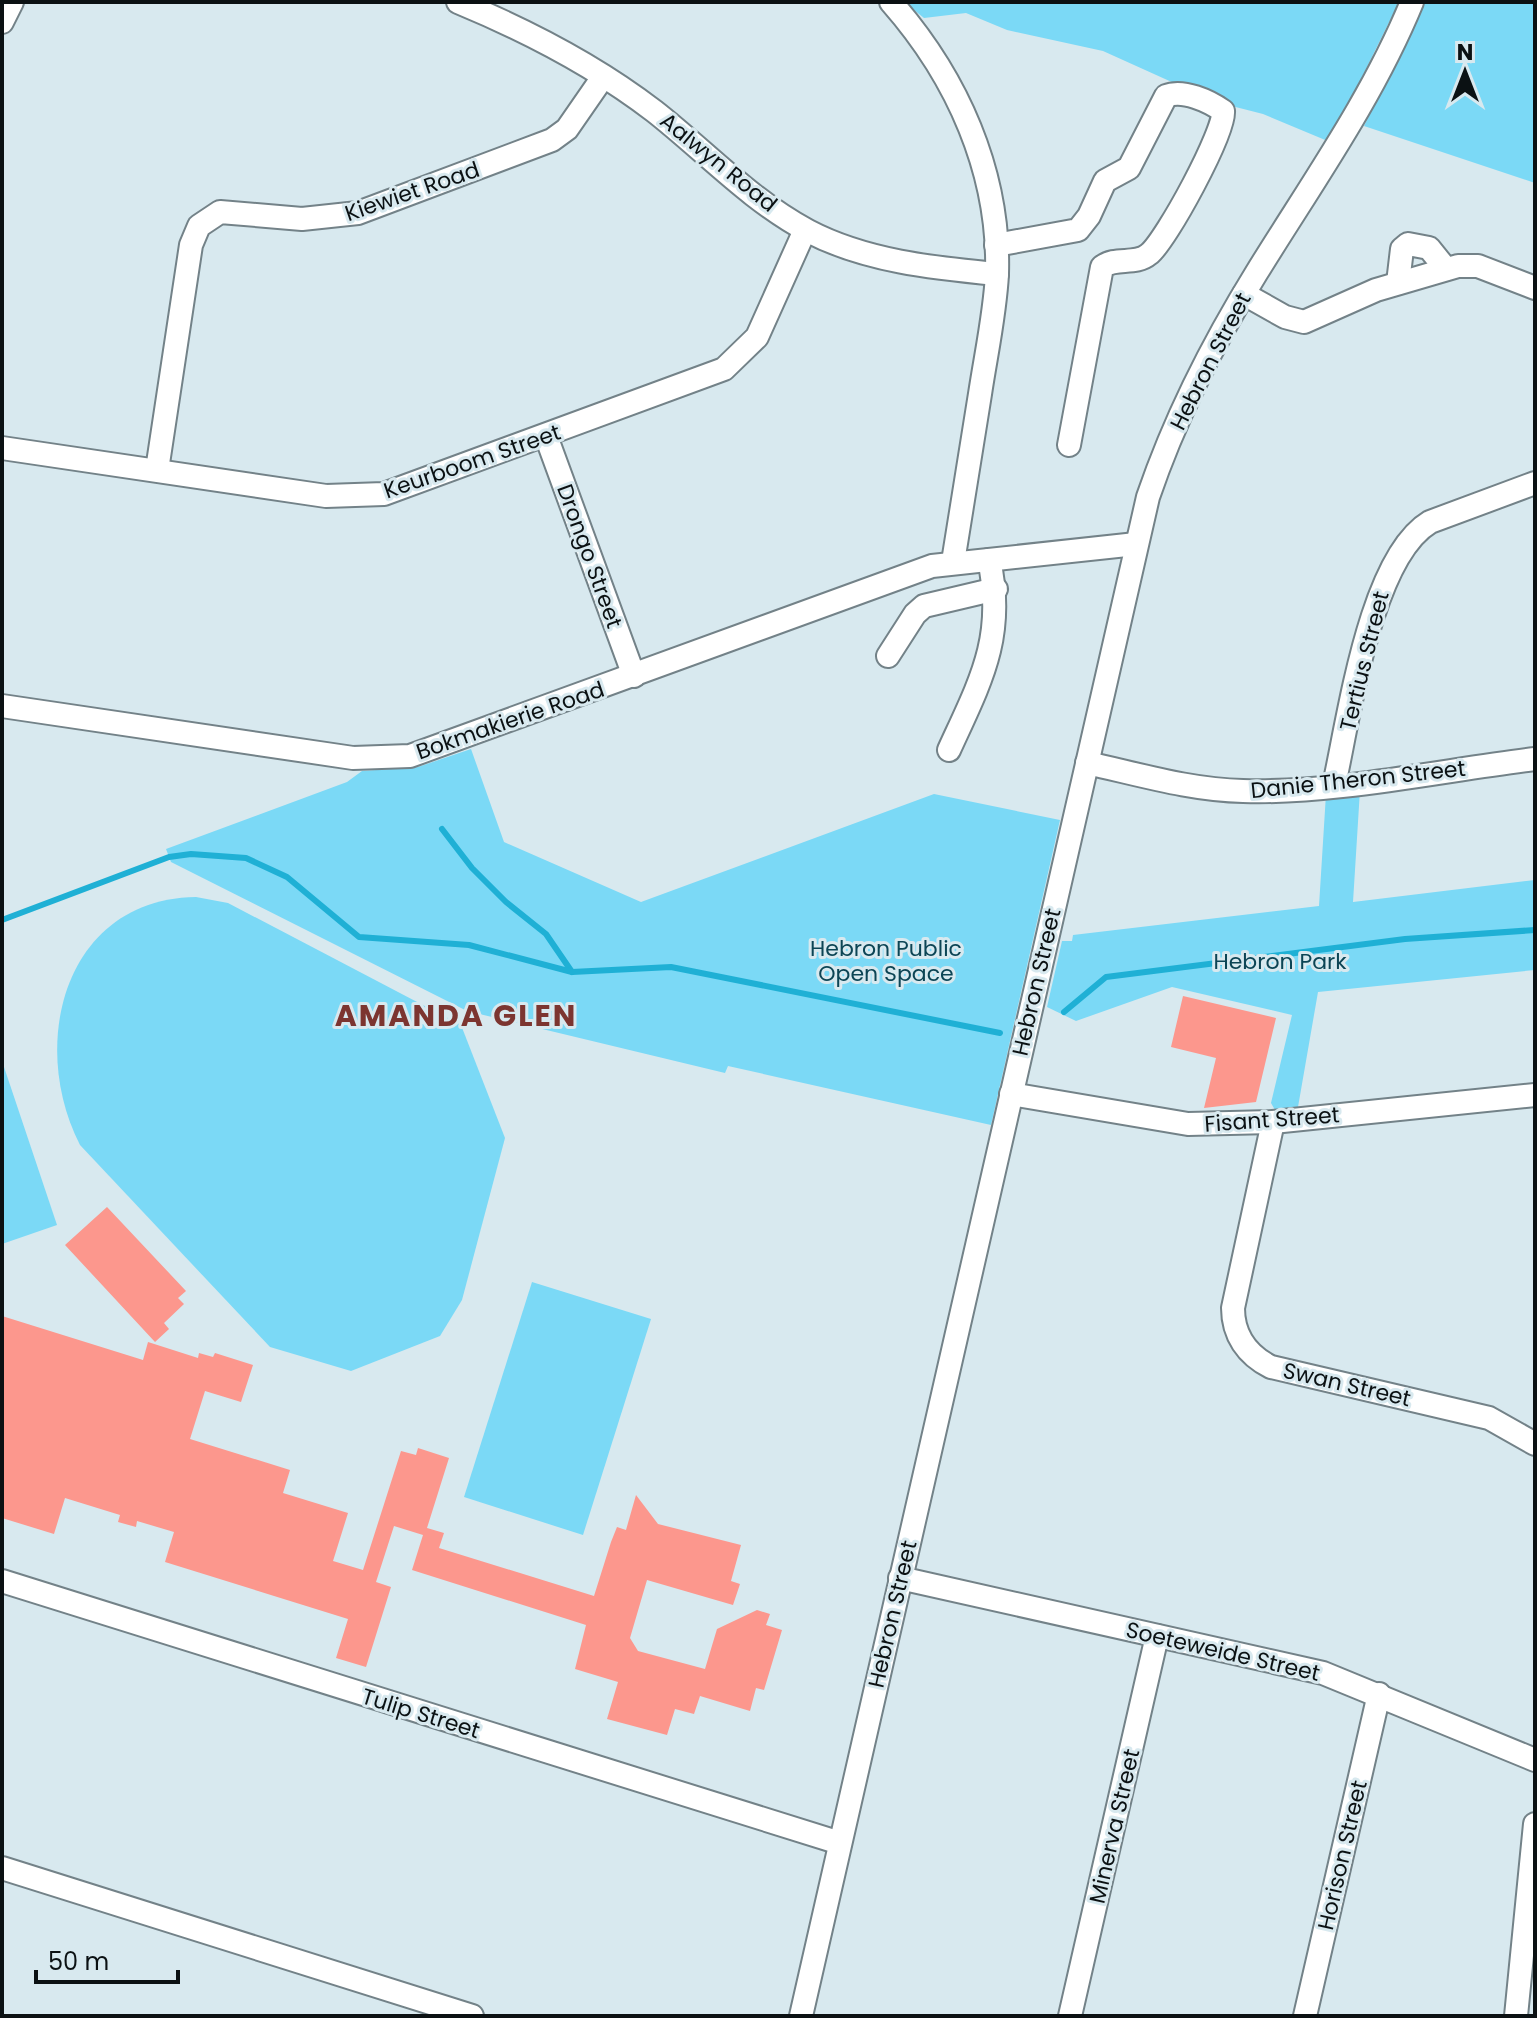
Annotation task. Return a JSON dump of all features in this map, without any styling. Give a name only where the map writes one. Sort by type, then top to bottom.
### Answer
[{"type":"street","points":[[2,22],[12,2]]},
{"type":"street","name":"Aalwyn Road","points":[[458,2],[534,34],[603,77],[654,111],[805,230],[866,254],[997,274]]},
{"type":"street","points":[[891,2],[936,62],[961,106],[987,180],[996,245],[997,274],[953,562]]},
{"type":"street","name":"Hebron Street","points":[[801,2016],[1148,497],[1173,431],[1244,294],[1380,74],[1412,2]]},
{"type":"street","name":"Kiewiet Road","points":[[157,470],[192,238],[204,220],[226,211],[302,219],[358,213],[552,140],[567,129],[603,77]]},
{"type":"street","points":[[996,245],[1078,230],[1089,216],[1105,181],[1129,168],[1166,96],[1177,93],[1199,98],[1223,111],[1223,124],[1210,152],[1155,249],[1138,260],[1109,262],[1102,267],[1069,445]]},
{"type":"street","name":"Keurboom Street","points":[[2,448],[326,496],[363,497],[409,486],[714,374],[734,363],[763,327],[805,230]]},
{"type":"street","points":[[1398,283],[1402,249],[1408,244],[1429,248],[1446,269]]},
{"type":"street","points":[[1244,294],[1285,317],[1304,322],[1398,283],[1446,269],[1478,266],[1535,288]]},
{"type":"street","name":"Drongo Street","points":[[546,436],[634,676]]},
{"type":"street","name":"Tertius Street","points":[[1334,785],[1371,624],[1384,581],[1399,555],[1417,531],[1430,522],[1535,483]]},
{"type":"street","name":"Bokmakierie Road","points":[[2,706],[353,758],[389,758],[431,751],[932,566],[1136,544]]},
{"type":"street","points":[[949,750],[984,672],[997,617],[996,589],[989,560]]},
{"type":"street","points":[[888,656],[919,609],[996,589]]},
{"type":"street","name":"Danie Theron Street","points":[[1087,763],[1224,790],[1334,785],[1535,759]]},
{"type":"street","name":"Fisant Street","points":[[1011,1094],[1154,1121],[1188,1124],[1273,1122],[1535,1095]]},
{"type":"street","name":"Swan Street","points":[[1273,1122],[1233,1308],[1235,1328],[1245,1347],[1271,1367],[1489,1418],[1535,1444]]},
{"type":"street","name":"Soeteweide Street","points":[[900,1578],[1323,1673],[1535,1760]]},
{"type":"street","name":"Tulip Street","points":[[2,1581],[840,1843]]},
{"type":"street","name":"Minerva Street","points":[[1070,2016],[1157,1636]]},
{"type":"street","name":"Horison Street","points":[[1305,2016],[1379,1694]]},
{"type":"street","points":[[1516,2016],[1535,1824]]},
{"type":"street","points":[[2,1868],[472,2016]]},
{"type":"green space","points":[[904,2],[1399,2],[1330,142],[1263,114],[1216,102],[1103,51],[1007,30],[966,13],[924,18]]},
{"type":"green space","points":[[1424,2],[1535,2],[1535,183],[1364,126]]},
{"type":"green space","name":"Hebron Public Open Space","points":[[471,749],[504,842],[641,902],[934,794],[1060,820],[991,1125],[728,1066],[725,1073],[467,1011],[171,862],[166,849],[347,782],[362,771],[418,767]]},
{"type":"green space","name":"Hebron Park","points":[[1360,790],[1353,902],[1535,880],[1535,970],[1318,992],[1298,1107],[1275,1110],[1271,1103],[1292,1015],[1172,987],[1076,1021],[1047,1007],[1062,941],[1072,941],[1073,935],[1319,906],[1326,794]]},
{"type":"green space","points":[[196,897],[228,903],[461,1025],[505,1138],[462,1300],[440,1336],[351,1371],[270,1347],[80,1145],[65,1105],[58,1064],[59,1023],[69,984],[88,950],[115,922],[151,904]]},
{"type":"green space","points":[[2,1061],[57,1225],[2,1244]]},
{"type":"green space","points":[[532,1282],[651,1319],[583,1535],[464,1497]]},
{"type":"building","points":[[1183,996],[1276,1018],[1256,1102],[1204,1108],[1216,1058],[1171,1047]]},
{"type":"building","points":[[107,1207],[186,1291],[178,1298],[184,1304],[164,1323],[169,1329],[155,1342],[65,1245]]},
{"type":"building","points":[[2,1316],[143,1360],[148,1342],[198,1358],[199,1353],[213,1357],[215,1353],[253,1365],[241,1402],[205,1391],[190,1439],[290,1470],[283,1493],[348,1513],[333,1561],[363,1570],[401,1451],[416,1455],[418,1448],[449,1458],[427,1528],[444,1533],[439,1548],[594,1596],[617,1527],[626,1530],[636,1495],[658,1524],[741,1545],[731,1581],[740,1584],[733,1605],[647,1580],[630,1638],[638,1651],[705,1669],[717,1629],[757,1610],[770,1614],[766,1625],[782,1630],[764,1690],[756,1688],[750,1711],[700,1696],[694,1714],[675,1709],[667,1735],[607,1719],[618,1682],[575,1669],[586,1625],[412,1570],[423,1535],[394,1526],[376,1582],[391,1587],[366,1667],[336,1658],[348,1619],[165,1562],[174,1532],[137,1521],[136,1527],[118,1522],[120,1515],[65,1498],[54,1534],[2,1518]]},
{"type":"waterway","points":[[442,829],[472,868],[506,902],[546,934],[572,972]]},
{"type":"waterway","points":[[2,920],[169,857],[191,854],[246,858],[287,877],[359,937],[469,945],[572,972],[671,967],[1000,1033]]},
{"type":"waterway","points":[[1064,1012],[1106,977],[1405,939],[1535,930]]},
{"type":"district","name":"AMANDA GLEN","points":[[456,1016]]}]
